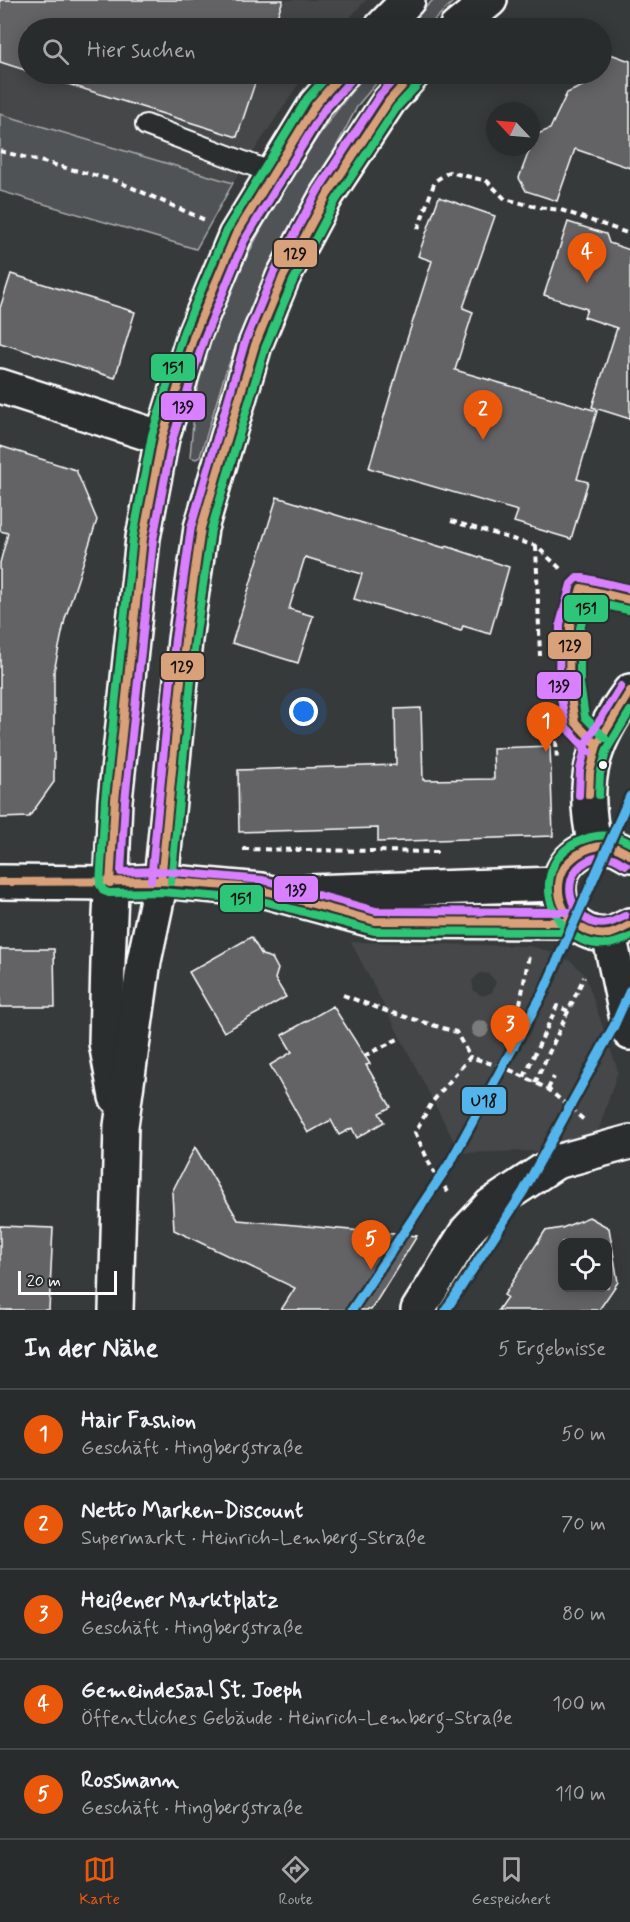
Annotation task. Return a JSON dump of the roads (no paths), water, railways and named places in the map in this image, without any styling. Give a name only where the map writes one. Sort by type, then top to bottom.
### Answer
[{"type":"street","points":[[391,18],[408,0]]},
{"type":"street","points":[[468,18],[490,0]]},
{"type":"street","points":[[121,1125],[106,1043],[115,800],[142,538],[162,438],[194,334],[235,236],[316,104],[333,84]]},
{"type":"street","points":[[116,1310],[121,1125],[144,961],[161,881],[185,640],[201,528],[255,345],[283,277],[327,195],[390,101],[404,84]]},
{"type":"street","points":[[0,386],[162,438]]},
{"type":"street","points":[[596,846],[591,828],[588,800],[590,772],[597,745],[630,691]]},
{"type":"street","points":[[630,855],[614,847],[596,846],[578,853],[565,867],[559,884],[561,905],[572,922],[589,932],[619,929],[630,1033]]},
{"type":"street","points":[[0,882],[161,881],[241,887],[274,893],[375,921],[572,922]]},
{"type":"street","points":[[274,893],[559,884]]},
{"type":"street","points":[[418,1310],[467,1231],[491,1205],[556,1162],[615,1146]]},
{"type":"lane","points":[[146,125],[273,173]]},
{"type":"lane","points":[[597,745],[575,722],[569,684],[570,626],[582,588],[630,600]]},
{"type":"place","name":"Gemeindesaal St. Joeph","points":[[587,283]]},
{"type":"place","name":"Netto Marken-Discount","points":[[483,440]]},
{"type":"place","name":"Hair Fashion","points":[[546,752]]},
{"type":"place","name":"Heißener Marktplatz","points":[[510,1055]]},
{"type":"place","name":"Rossmann","points":[[371,1270]]}]
